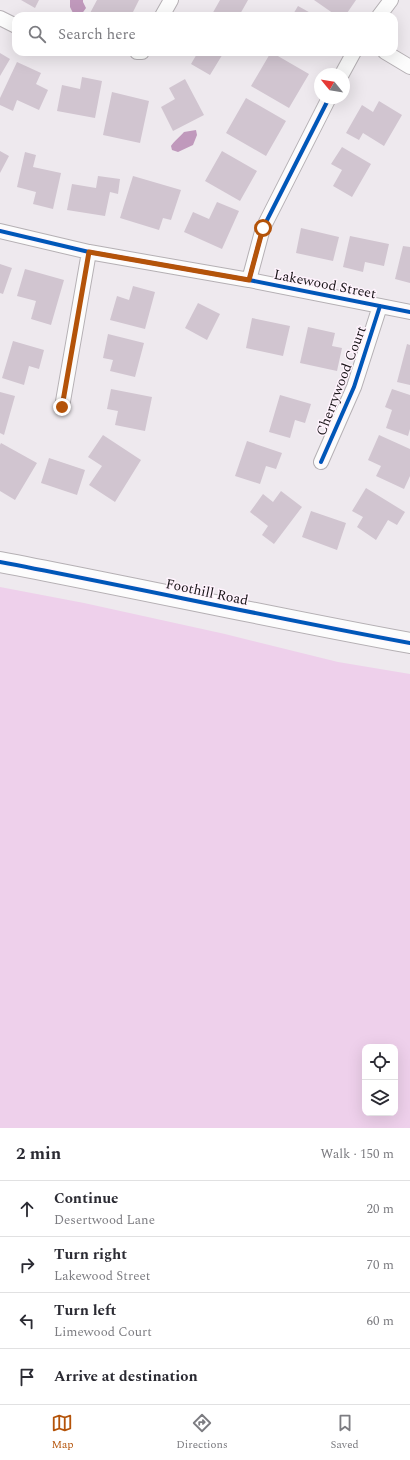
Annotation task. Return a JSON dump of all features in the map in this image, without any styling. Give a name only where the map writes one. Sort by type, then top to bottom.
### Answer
[{"type":"main road","name":"Foothill Road","points":[[0,562],[321,627],[410,643]]},
{"type":"street","points":[[164,12],[171,0]]},
{"type":"street","points":[[382,12],[391,0]]},
{"type":"street","points":[[0,18],[12,24]]},
{"type":"street","points":[[345,68],[352,56]]},
{"type":"street","points":[[392,56],[410,67]]},
{"type":"street","points":[[249,280],[263,228],[326,104]]},
{"type":"street","name":"Lakewood Street","points":[[0,231],[89,252],[249,280],[410,312]]},
{"type":"street","points":[[62,407],[89,252]]},
{"type":"street","name":"Cherrywood Court","points":[[321,462],[354,387],[380,306]]},
{"type":"shaded area","points":[[70,0],[83,0],[86,8],[83,12],[72,12],[70,7]]},
{"type":"shaded area","points":[[196,130],[197,135],[193,145],[178,152],[172,150],[171,146],[184,132]]},
{"type":"shaded area","points":[[0,587],[84,603],[225,634],[338,662],[410,674],[410,1128],[0,1128]]},
{"type":"building","points":[[21,0],[39,0],[35,8]]},
{"type":"building","points":[[97,0],[139,0],[133,12],[91,12]]},
{"type":"building","points":[[220,0],[248,0],[241,12],[213,12]]},
{"type":"building","points":[[314,0],[356,0],[348,12],[331,12]]},
{"type":"building","points":[[298,6],[309,12],[294,12]]},
{"type":"building","points":[[0,53],[10,59],[0,76]]},
{"type":"building","points":[[196,56],[222,56],[210,75],[191,64]]},
{"type":"building","points":[[269,56],[278,56],[309,74],[289,108],[251,86]]},
{"type":"building","points":[[17,62],[41,73],[36,84],[48,90],[39,110],[17,100],[13,111],[0,105],[0,98]]},
{"type":"building","points":[[82,77],[102,81],[95,118],[57,111],[62,85],[80,89]]},
{"type":"building","points":[[185,79],[204,115],[173,131],[161,107],[175,99],[169,88]]},
{"type":"building","points":[[112,92],[149,101],[140,143],[103,135]]},
{"type":"building","points":[[246,98],[286,121],[266,156],[226,133]]},
{"type":"building","points":[[379,101],[402,115],[384,146],[363,133],[359,140],[346,133],[362,105],[373,112]]},
{"type":"building","points":[[342,147],[371,164],[352,197],[333,186],[342,170],[331,164]]},
{"type":"building","points":[[0,151],[9,156],[0,173]]},
{"type":"building","points":[[222,151],[257,171],[240,201],[205,181]]},
{"type":"building","points":[[25,152],[36,155],[33,167],[61,173],[53,209],[33,204],[36,192],[17,187]]},
{"type":"building","points":[[98,176],[120,179],[118,194],[110,192],[105,216],[67,210],[72,184],[96,188]]},
{"type":"building","points":[[133,176],[181,190],[171,220],[163,218],[159,230],[120,218]]},
{"type":"building","points":[[217,202],[239,211],[222,249],[184,232],[193,212],[209,219]]},
{"type":"building","points":[[301,228],[339,237],[333,261],[296,253]]},
{"type":"building","points":[[350,236],[389,244],[384,266],[365,262],[363,272],[343,267]]},
{"type":"building","points":[[403,246],[410,247],[410,283],[395,279]]},
{"type":"building","points":[[0,264],[12,268],[3,294],[0,293]]},
{"type":"building","points":[[25,269],[64,280],[51,325],[31,319],[36,301],[17,296]]},
{"type":"building","points":[[133,286],[155,292],[145,329],[110,320],[117,296],[129,300]]},
{"type":"building","points":[[198,303],[220,314],[207,340],[185,328]]},
{"type":"building","points":[[252,318],[290,326],[283,356],[246,348]]},
{"type":"building","points":[[308,327],[335,333],[332,346],[342,348],[337,371],[300,363]]},
{"type":"building","points":[[108,334],[144,343],[135,377],[110,371],[113,360],[103,358]]},
{"type":"building","points":[[13,341],[44,350],[39,369],[29,366],[24,385],[2,378]]},
{"type":"building","points":[[407,344],[410,345],[410,385],[397,382]]},
{"type":"building","points":[[111,389],[152,397],[145,431],[115,425],[118,411],[107,409]]},
{"type":"building","points":[[392,389],[410,395],[410,429],[408,436],[386,428],[392,410],[385,407]]},
{"type":"building","points":[[0,392],[15,396],[4,435],[0,433]]},
{"type":"building","points":[[280,395],[311,404],[305,423],[295,420],[290,438],[269,432]]},
{"type":"building","points":[[103,435],[141,460],[115,502],[89,485],[102,466],[88,457]]},
{"type":"building","points":[[379,435],[410,449],[410,476],[404,489],[376,476],[381,466],[368,460]]},
{"type":"building","points":[[247,441],[282,453],[276,469],[266,466],[260,484],[235,476]]},
{"type":"building","points":[[1,443],[37,463],[15,500],[0,491]]},
{"type":"building","points":[[49,458],[85,470],[77,495],[41,483]]},
{"type":"building","points":[[366,488],[405,512],[397,525],[388,520],[376,540],[357,527],[363,517],[352,511]]},
{"type":"building","points":[[281,491],[302,507],[274,544],[262,535],[268,526],[250,512],[263,494],[273,502]]},
{"type":"building","points":[[311,511],[346,523],[337,550],[302,537]]},
{"type":"cycle path","points":[[249,280],[263,228],[326,104]]},
{"type":"cycle path","points":[[0,231],[89,252],[249,280],[410,312]]},
{"type":"cycle path","points":[[321,462],[354,387],[380,306]]},
{"type":"cycle path","points":[[0,562],[410,643]]},
{"type":"route","points":[[62,407],[89,252],[249,280],[263,228]]}]
